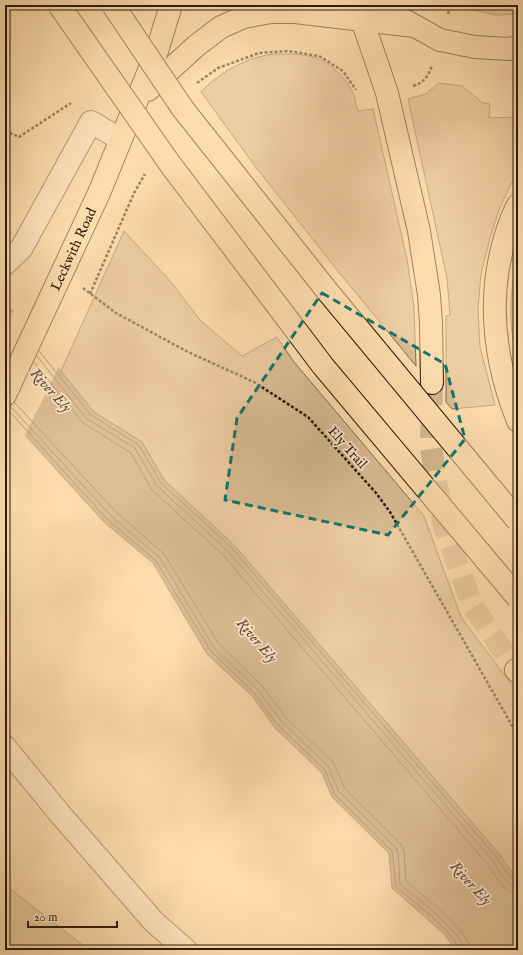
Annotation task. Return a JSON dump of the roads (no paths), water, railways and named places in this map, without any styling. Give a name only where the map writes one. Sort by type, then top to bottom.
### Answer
[{"type":"main road","points":[[59,5],[170,164],[323,366],[518,598]]},
{"type":"main road","points":[[113,5],[183,109],[323,286],[518,520]]},
{"type":"main road","name":"Leckwith Road","points":[[5,395],[99,193],[157,51],[171,5]]},
{"type":"main road","points":[[380,5],[395,16],[440,40],[475,47],[508,49],[518,47]]},
{"type":"main road","name":"Leckwith Road","points":[[137,101],[196,46],[221,27],[244,18],[271,12],[360,12],[414,26]]},
{"type":"main road","points":[[360,12],[387,93],[419,231],[429,295],[432,383]]},
{"type":"main road","points":[[518,205],[508,229],[499,262],[495,284],[494,310],[495,336],[499,360],[518,421]]},
{"type":"street","points":[[5,264],[21,249],[91,122],[120,139]]},
{"type":"street","points":[[5,747],[60,814],[154,922],[186,950]]},
{"type":"water","name":"River Ely","points":[[5,302],[94,412],[142,442],[164,480],[234,545],[500,855],[518,881],[518,950],[456,950],[444,934],[392,888],[389,853],[332,797],[322,773],[275,728],[252,696],[207,654],[153,563],[104,522],[5,413]]},
{"type":"tunnel","points":[[432,383],[431,448],[444,526],[472,605],[516,670]]}]
